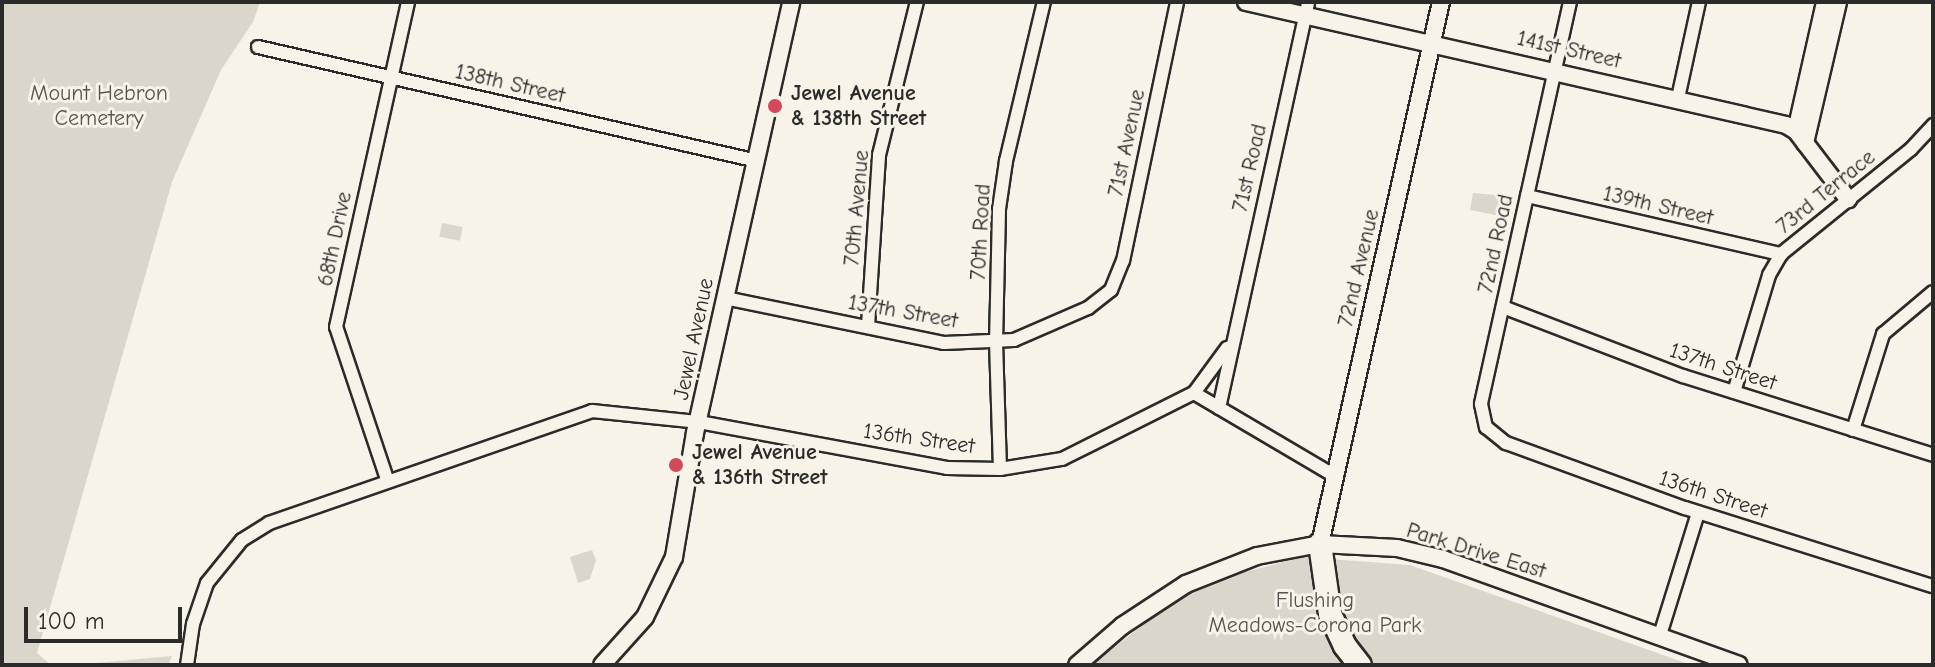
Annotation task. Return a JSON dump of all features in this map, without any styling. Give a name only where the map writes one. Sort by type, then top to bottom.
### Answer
[{"type":"highway","points":[[1320,544],[1330,614],[1345,646],[1360,665]]},
{"type":"street","name":"68th Drive","points":[[387,479],[336,327],[408,2]]},
{"type":"street","name":"Jewel Avenue","points":[[602,665],[638,626],[666,578],[679,537],[699,422],[753,160],[791,2]]},
{"type":"street","name":"70th Avenue","points":[[868,326],[879,155],[917,2]]},
{"type":"street","name":"70th Road","points":[[1000,469],[996,343],[999,209],[1006,161],[1044,2]]},
{"type":"street","name":"71st Avenue","points":[[1111,290],[1123,261],[1177,2]]},
{"type":"street","name":"141st Street","points":[[1246,2],[1307,8],[1432,42],[1678,98],[1786,125],[1800,137]]},
{"type":"street","name":"72nd Avenue","points":[[1320,544],[1441,2]]},
{"type":"street","name":"72nd Road","points":[[1486,427],[1481,404],[1570,2]]},
{"type":"street","points":[[1678,98],[1699,2]]},
{"type":"street","points":[[1825,2],[1800,137],[1848,199]]},
{"type":"street","points":[[1800,137],[1838,2]]},
{"type":"street","name":"71st Road","points":[[1219,408],[1307,8]]},
{"type":"street","name":"138th Street","points":[[258,47],[753,160]]},
{"type":"street","name":"73rd Terrace","points":[[1734,392],[1769,275],[1781,254],[1911,149],[1933,125]]},
{"type":"street","name":"139th Street","points":[[1527,196],[1781,254]]},
{"type":"street","name":"137th Street","points":[[725,298],[944,343],[996,343],[1014,340],[1088,308],[1111,290]]},
{"type":"street","points":[[1853,430],[1883,334],[1933,292]]},
{"type":"street","name":"137th Street","points":[[1503,307],[1734,392],[1933,455]]},
{"type":"street","name":"71st Road","points":[[1194,393],[1231,343]]},
{"type":"street","points":[[1194,393],[1335,476]]},
{"type":"street","name":"136th Street","points":[[187,665],[193,624],[207,583],[242,540],[269,523],[387,479],[592,411],[699,422],[947,468],[1000,469],[1062,459],[1194,393]]},
{"type":"street","name":"136th Street","points":[[1486,427],[1506,443],[1698,513],[1933,586]]},
{"type":"street","points":[[1660,635],[1698,513]]},
{"type":"street","name":"Park Drive East","points":[[1077,665],[1122,626],[1186,584],[1257,556],[1320,544],[1397,548],[1443,559],[1739,665]]},
{"type":"green space","name":"Mount Hebron Cemetery","points":[[2,2],[260,2],[253,22],[221,70],[172,182],[37,653],[51,665],[2,665]]},
{"type":"green space","points":[[1473,193],[1505,196],[1501,216],[1470,210]]},
{"type":"green space","points":[[442,223],[463,227],[460,241],[439,237]]},
{"type":"green space","points":[[592,550],[596,560],[590,579],[578,583],[570,557]]},
{"type":"green space","name":"Flushing Meadows-Corona Park","points":[[1303,557],[1410,565],[1691,665],[1091,665],[1173,602],[1221,578]]},
{"type":"green space","points":[[172,656],[169,664],[162,665],[74,665]]},
{"type":"place","name":"Jewel Avenue & 138th Street","points":[[775,106]]},
{"type":"place","name":"Jewel Avenue & 136th Street","points":[[676,465]]}]
